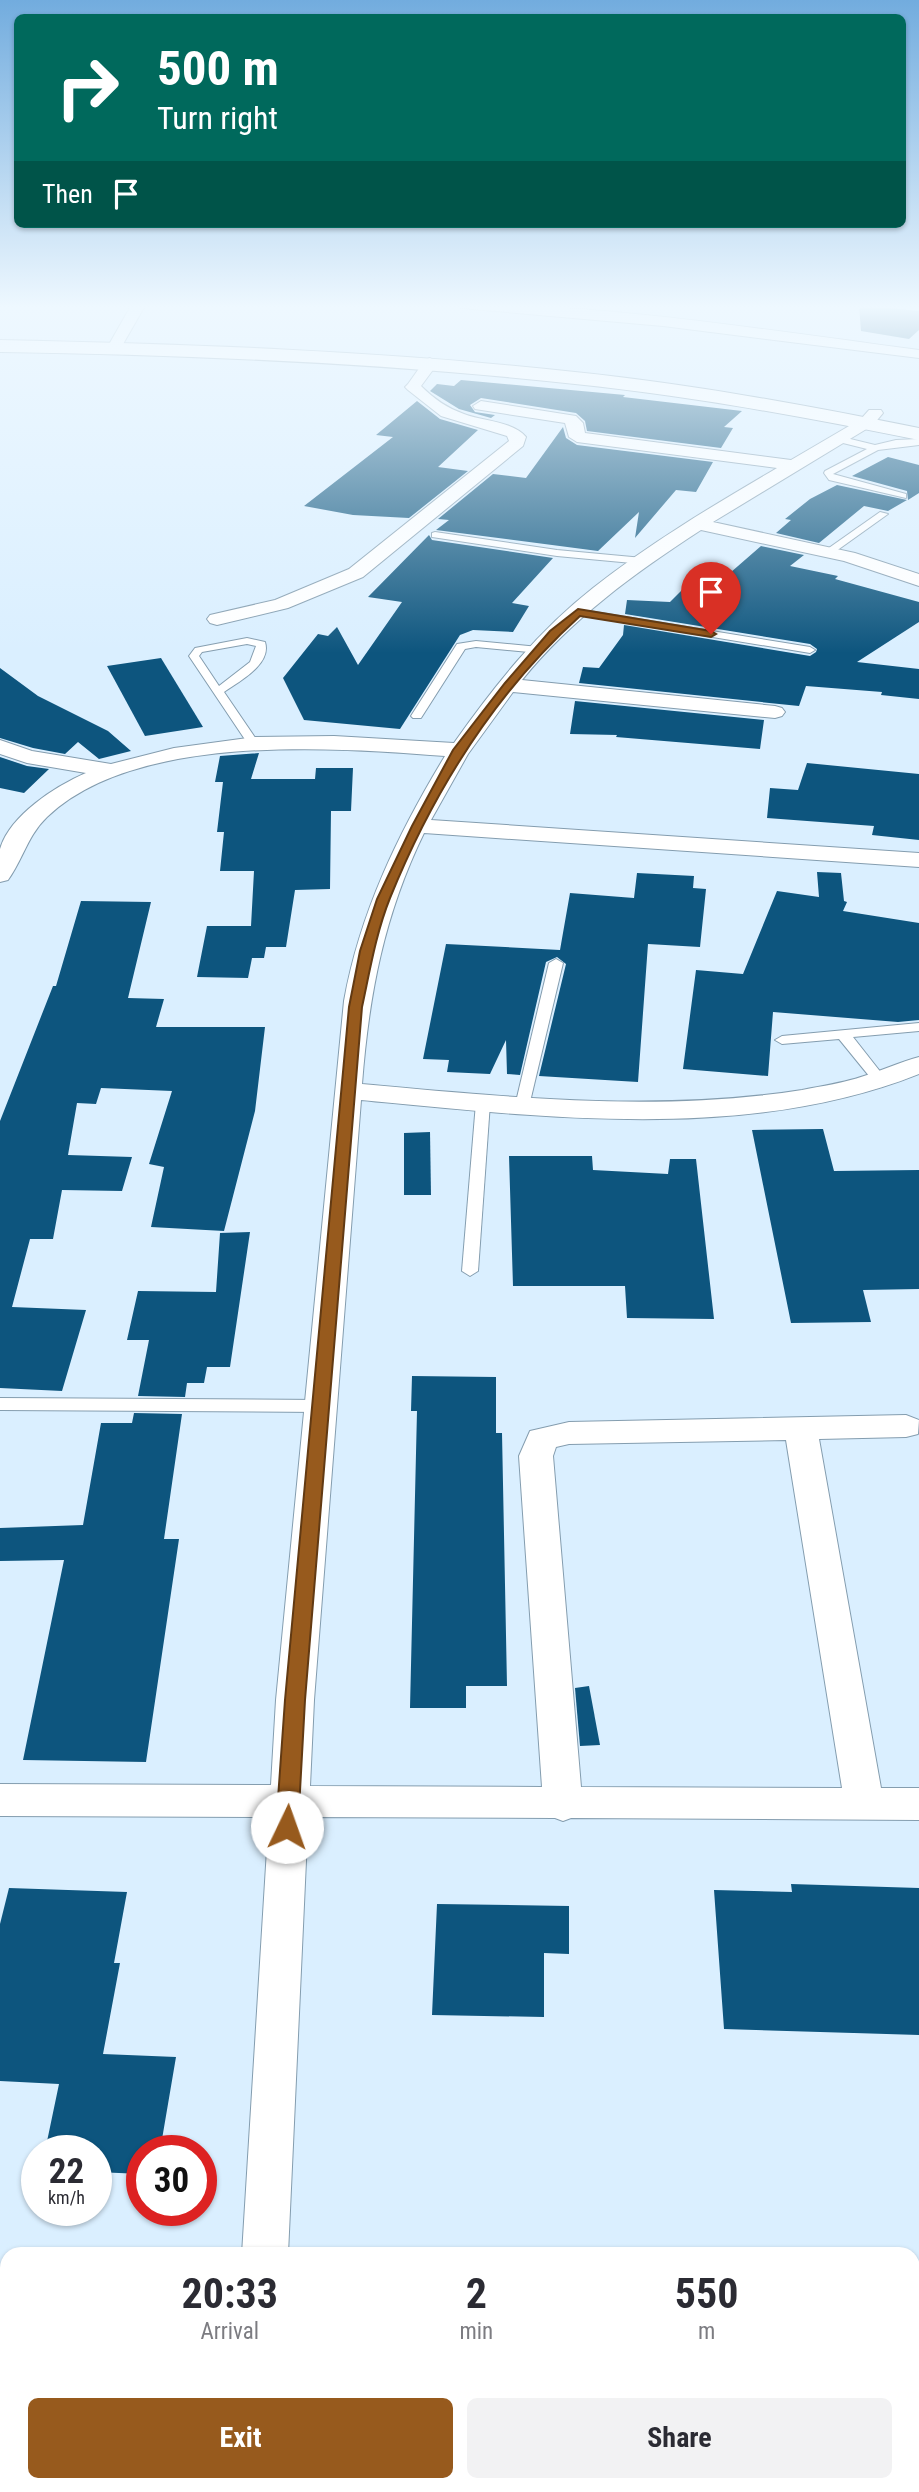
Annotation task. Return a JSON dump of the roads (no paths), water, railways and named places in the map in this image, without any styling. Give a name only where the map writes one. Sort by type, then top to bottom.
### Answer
[{"type":"street","points":[[217,619],[281,604],[356,573],[517,443],[518,437],[513,433],[469,420]]},
{"type":"street","points":[[572,420],[575,423],[577,437],[793,465]]},
{"type":"street","points":[[830,420],[919,434]]},
{"type":"street","points":[[842,420],[872,428]]},
{"type":"street","points":[[265,2247],[288,1800],[355,1007],[367,951],[383,899],[458,750],[539,650],[599,592],[697,524],[838,439],[872,428],[919,422]]},
{"type":"street","points":[[697,524],[829,552],[919,580]]},
{"type":"street","points":[[509,685],[775,712]]},
{"type":"street","points":[[1,871],[16,840],[32,819],[56,799],[111,771],[167,754],[252,741],[328,741],[458,750]]},
{"type":"street","points":[[0,746],[27,757],[111,771]]},
{"type":"street","points":[[418,826],[919,860]]},
{"type":"street","points":[[348,1091],[522,1106],[674,1108],[767,1103],[865,1085],[919,1065]]},
{"type":"street","points":[[563,1805],[536,1456],[542,1439],[569,1433],[906,1426]]},
{"type":"street","points":[[801,1428],[864,1804]]},
{"type":"street","points":[[0,1800],[288,1800],[563,1805],[919,1804]]},
{"type":"lane","points":[[903,496],[832,478],[828,473],[872,428],[895,443],[919,442]]},
{"type":"lane","points":[[829,552],[883,514]]},
{"type":"lane","points":[[435,534],[557,553],[643,561]]},
{"type":"lane","points":[[578,612],[810,650]]},
{"type":"lane","points":[[219,691],[260,657],[263,649],[261,644],[247,641],[199,650],[194,656],[252,741]]},
{"type":"lane","points":[[417,716],[461,646],[476,644],[539,650]]},
{"type":"lane","points":[[522,1106],[556,963]]},
{"type":"lane","points":[[782,1041],[919,1027]]},
{"type":"lane","points":[[843,1034],[879,1079]]},
{"type":"lane","points":[[470,1272],[483,1103]]},
{"type":"lane","points":[[0,1404],[321,1406]]}]
